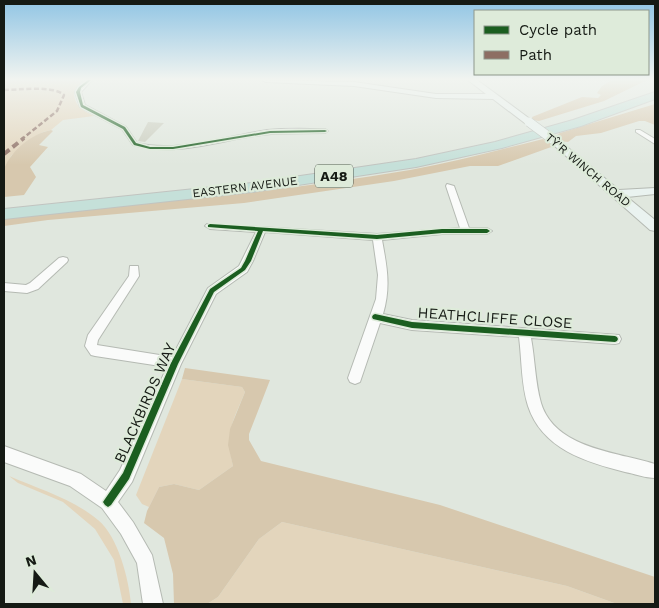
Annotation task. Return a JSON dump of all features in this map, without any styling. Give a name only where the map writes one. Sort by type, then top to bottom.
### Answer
[{"type":"highway","name":"EASTERN AVENUE","points":[[4,203],[249,177],[399,157],[518,132],[596,108]]},
{"type":"highway","name":"EASTERN AVENUE","points":[[4,214],[293,182],[409,164],[492,147],[552,132],[595,118],[614,108]]},
{"type":"main road","name":"TŶ'R WINCH ROAD","points":[[511,108],[552,139],[655,227]]},
{"type":"main road","points":[[618,194],[655,191]]},
{"type":"street","points":[[87,108],[124,128],[132,141],[141,147],[173,148],[270,132],[325,131]]},
{"type":"street","points":[[638,131],[655,142]]},
{"type":"street","points":[[450,186],[465,230]]},
{"type":"street","points":[[210,226],[377,237],[424,232],[486,231]]},
{"type":"street","name":"BLACKBIRDS WAY","points":[[108,502],[126,476],[175,363],[212,291],[243,269],[262,230]]},
{"type":"street","points":[[355,378],[384,288],[382,261],[377,237]]},
{"type":"street","points":[[4,286],[27,289],[34,286],[55,264],[63,260]]},
{"type":"street","points":[[134,269],[134,276],[92,339],[91,346],[95,351],[175,363]]},
{"type":"street","name":"HEATHCLIFFE CLOSE","points":[[375,317],[412,325],[615,339]]},
{"type":"street","points":[[524,334],[536,407],[544,423],[556,437],[572,448],[654,472]]},
{"type":"street","points":[[4,454],[75,480],[108,502],[127,528],[146,561],[153,604]]},
{"type":"shaded area","points":[[4,108],[81,108],[94,116],[63,120],[51,130],[43,132],[25,143],[11,156],[4,169]]},
{"type":"shaded area","points":[[554,108],[580,108],[539,121],[533,120],[532,117]]},
{"type":"shaded area","points":[[641,108],[655,108],[655,125],[639,121],[601,133],[576,136],[568,142],[558,141],[554,137],[560,133]]},
{"type":"shaded area","points":[[51,130],[53,131],[39,145],[48,147],[30,167],[36,177],[24,195],[4,197],[3,172],[11,156],[29,139]]},
{"type":"shaded area","points":[[543,139],[554,146],[498,166],[470,166],[394,181],[244,203],[48,220],[4,226],[4,219],[309,185],[410,170],[460,160]]},
{"type":"shaded area","points":[[185,368],[270,380],[249,434],[249,440],[261,461],[440,505],[655,577],[655,604],[617,604],[567,586],[282,522],[259,539],[218,597],[207,604],[174,604],[173,574],[164,538],[144,523],[147,511],[159,487],[174,484],[199,490],[233,466],[228,445],[230,429],[245,392],[242,387],[182,379]]},
{"type":"shaded area","points":[[182,379],[242,387],[245,392],[231,428],[230,445],[233,466],[199,490],[174,484],[159,487],[149,507],[142,504],[136,495]]},
{"type":"shaded area","points":[[9,476],[78,506],[105,527],[117,547],[128,583],[131,604],[123,604],[114,560],[95,529],[63,502],[18,483]]},
{"type":"shaded area","points":[[282,522],[567,586],[617,604],[207,604],[218,597],[259,539]]},
{"type":"building","points":[[148,122],[164,123],[145,142],[138,141]]},
{"type":"marked path","points":[[4,154],[59,108]]},
{"type":"cycle path","points":[[87,108],[124,128],[135,144],[150,148],[173,148],[270,132],[325,131]]},
{"type":"cycle path","points":[[210,226],[377,237],[442,231],[487,231]]},
{"type":"cycle path","points":[[108,502],[126,476],[175,363],[212,291],[243,269],[261,230]]},
{"type":"cycle path","points":[[375,317],[412,325],[615,339]]}]
